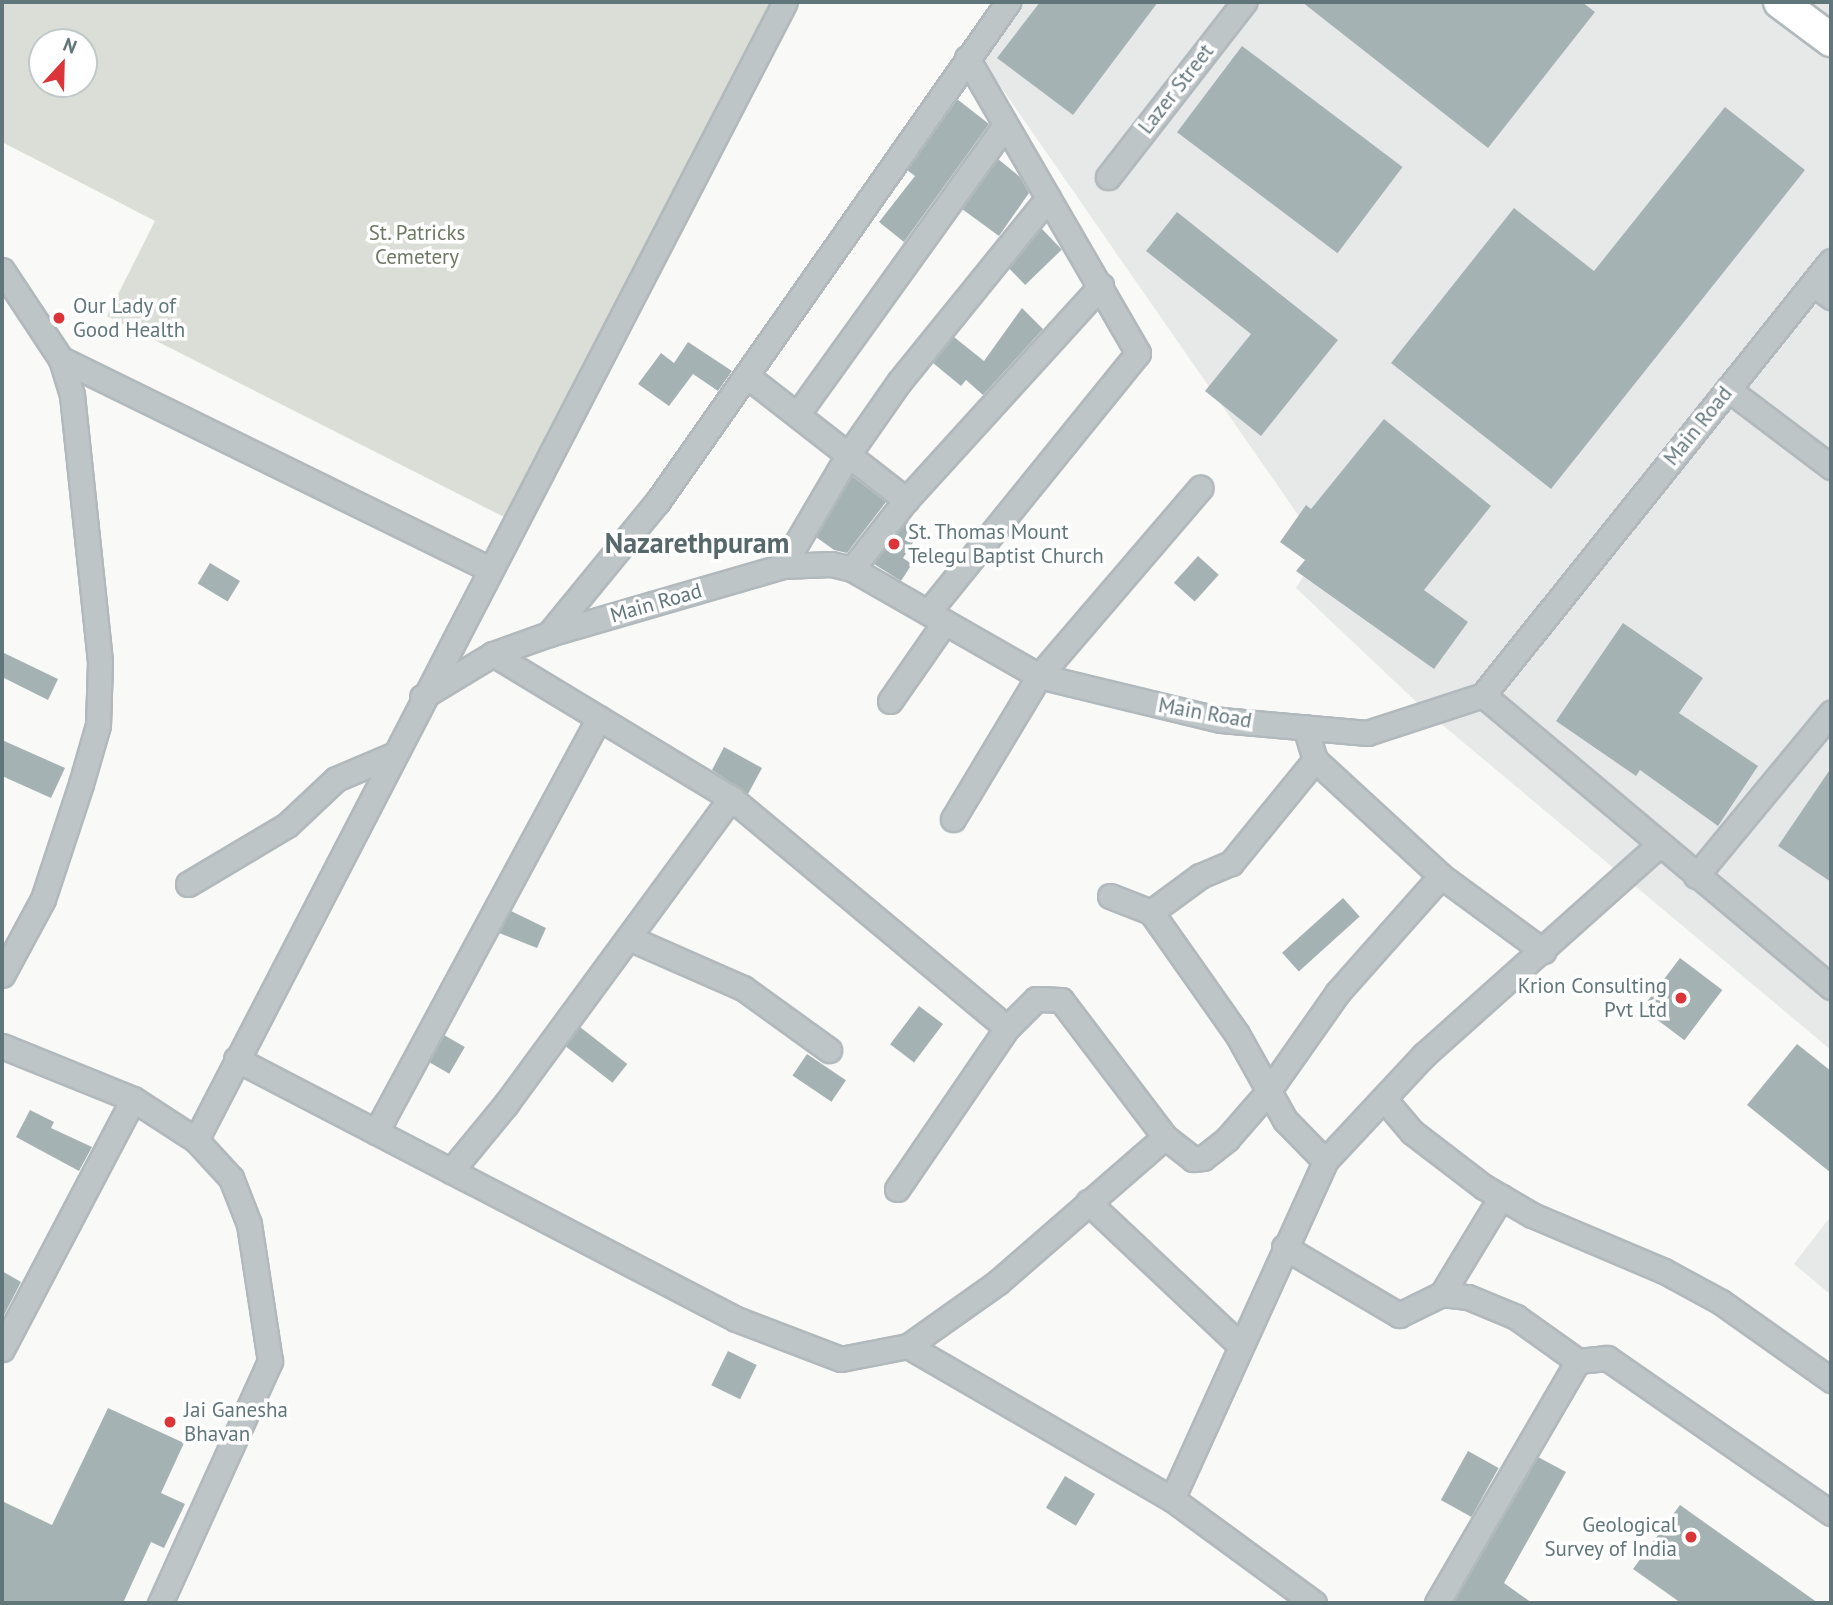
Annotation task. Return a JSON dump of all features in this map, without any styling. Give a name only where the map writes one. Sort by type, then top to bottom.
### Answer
[{"type":"main road","points":[[1780,2],[1831,40]]},
{"type":"street","points":[[196,1140],[422,697],[785,2]]},
{"type":"street","points":[[549,634],[659,501],[1008,2]]},
{"type":"street","name":"Lazer Street","points":[[1108,177],[1244,2]]},
{"type":"street","points":[[890,701],[937,617],[1138,352],[967,58]]},
{"type":"street","points":[[799,412],[1005,125]]},
{"type":"street","points":[[783,566],[848,454],[899,382],[1048,198]]},
{"type":"street","name":"Main Road","points":[[422,697],[493,654],[549,634],[783,566],[852,569],[1039,676],[1221,720],[1367,733],[1483,695],[1728,389],[1822,291],[1831,261]]},
{"type":"street","points":[[2,975],[43,899],[98,725],[100,662],[83,476],[72,395],[61,359],[5,283]]},
{"type":"street","points":[[852,569],[906,500],[1101,286]]},
{"type":"street","points":[[61,359],[490,569]]},
{"type":"street","points":[[747,376],[799,412],[906,500]]},
{"type":"street","points":[[1728,389],[1831,467]]},
{"type":"street","points":[[953,818],[1039,676],[1200,488]]},
{"type":"street","points":[[493,654],[731,798],[1007,1028]]},
{"type":"street","points":[[1483,695],[1831,987]]},
{"type":"street","points":[[1696,876],[1831,713]]},
{"type":"street","points":[[376,1132],[599,718]]},
{"type":"street","points":[[1305,727],[1315,760],[1441,876],[1543,951]]},
{"type":"street","points":[[188,884],[287,825],[336,779],[395,754]]},
{"type":"street","points":[[1151,912],[1209,871],[1231,863],[1315,760]]},
{"type":"street","points":[[451,1171],[629,938],[731,798]]},
{"type":"street","points":[[1172,1499],[1325,1161],[1424,1055],[1659,845]]},
{"type":"street","points":[[897,1189],[1007,1028],[1036,999],[1061,1000],[1165,1137],[1193,1159],[1203,1158],[1227,1139],[1267,1093],[1338,992],[1441,876]]},
{"type":"street","points":[[1110,896],[1151,912],[1237,1034],[1284,1120],[1325,1161]]},
{"type":"street","points":[[629,938],[743,988],[829,1050]]},
{"type":"street","points":[[2,1046],[133,1099],[196,1140],[231,1178],[249,1223],[270,1361],[160,1603]]},
{"type":"street","points":[[236,1059],[736,1319],[841,1359],[908,1346],[998,1282],[1165,1137]]},
{"type":"street","points":[[2,1349],[133,1099]]},
{"type":"street","points":[[1384,1100],[1412,1132],[1501,1197],[1698,1289],[1791,1348],[1831,1380]]},
{"type":"street","points":[[1442,1294],[1501,1197]]},
{"type":"street","points":[[1088,1202],[1240,1345]]},
{"type":"street","points":[[1284,1247],[1399,1315],[1442,1294],[1468,1297],[1516,1317],[1577,1361],[1607,1358],[1831,1513]]},
{"type":"street","points":[[908,1346],[1172,1499],[1314,1603]]},
{"type":"street","points":[[1437,1603],[1577,1361]]},
{"type":"shaded area","points":[[1013,2],[1831,2],[1831,1050],[1427,712],[1296,588],[1321,548],[978,54]]},
{"type":"shaded area","points":[[1831,1216],[1831,1295],[1794,1264]]},
{"type":"green space","name":"St. Patricks Cemetery","points":[[2,2],[775,2],[510,520],[107,316],[155,221],[2,142]]},
{"type":"building","points":[[1040,2],[1158,2],[1073,115],[997,58]]},
{"type":"building","points":[[1302,2],[1582,2],[1595,12],[1488,148]]},
{"type":"building","points":[[1242,46],[1403,167],[1338,253],[1177,132]]},
{"type":"building","points":[[957,99],[989,124],[904,242],[879,222],[915,176],[907,170]]},
{"type":"building","points":[[1725,107],[1805,170],[1551,489],[1391,363],[1514,208],[1594,271]]},
{"type":"building","points":[[998,159],[1020,177],[1029,193],[999,236],[962,209]]},
{"type":"building","points":[[1177,212],[1338,340],[1261,436],[1205,391],[1251,334],[1146,251]]},
{"type":"building","points":[[1041,228],[1062,250],[1025,285],[1004,263]]},
{"type":"building","points":[[1022,308],[1043,329],[983,395],[966,380],[961,386],[933,363],[954,337],[984,361]]},
{"type":"building","points":[[688,342],[732,371],[718,391],[693,374],[669,406],[638,384],[661,353],[674,363]]},
{"type":"building","points":[[1384,419],[1491,506],[1424,590],[1468,622],[1434,669],[1296,571],[1305,560],[1280,542],[1306,505],[1311,509]]},
{"type":"building","points":[[852,476],[886,502],[847,553],[834,550],[816,537]]},
{"type":"building","name":"St. Thomas Mount Telegu Baptist Church","points":[[907,521],[921,530],[903,558],[912,564],[901,581],[874,564]]},
{"type":"building","points":[[1198,556],[1219,575],[1195,601],[1174,583]]},
{"type":"building","points":[[210,563],[240,581],[228,602],[198,584]]},
{"type":"building","points":[[1623,623],[1703,678],[1679,713],[1758,766],[1718,826],[1640,770],[1636,776],[1556,721]]},
{"type":"building","points":[[2,652],[58,679],[48,700],[2,677]]},
{"type":"building","points":[[2,740],[65,768],[51,798],[2,776]]},
{"type":"building","points":[[724,747],[762,768],[748,794],[712,770]]},
{"type":"building","points":[[1831,768],[1831,882],[1778,846]]},
{"type":"building","points":[[1343,898],[1360,917],[1299,971],[1282,953]]},
{"type":"building","points":[[511,911],[546,928],[537,948],[499,933]]},
{"type":"building","name":"Krion Consulting Pvt Ltd","points":[[1680,958],[1722,990],[1684,1040],[1642,1008]]},
{"type":"building","points":[[919,1006],[943,1024],[914,1062],[890,1044]]},
{"type":"building","points":[[580,1027],[627,1064],[613,1083],[565,1046]]},
{"type":"building","points":[[444,1035],[465,1047],[449,1074],[428,1062]]},
{"type":"building","points":[[1797,1044],[1831,1071],[1831,1173],[1747,1105]]},
{"type":"building","points":[[807,1054],[846,1080],[831,1102],[792,1076]]},
{"type":"building","points":[[30,1110],[54,1122],[51,1128],[92,1147],[79,1171],[16,1137]]},
{"type":"building","points":[[2,1271],[21,1282],[2,1319]]},
{"type":"building","points":[[728,1351],[757,1365],[740,1399],[711,1385]]},
{"type":"building","points":[[108,1408],[184,1443],[161,1493],[185,1504],[164,1548],[151,1542],[123,1603],[2,1603],[2,1501],[52,1525]]},
{"type":"building","points":[[1468,1451],[1499,1468],[1471,1517],[1441,1500]]},
{"type":"building","points":[[1538,1457],[1566,1472],[1504,1583],[1532,1603],[1453,1603]]},
{"type":"building","points":[[1065,1476],[1095,1494],[1076,1526],[1046,1508]]},
{"type":"building","name":"Geological Survey of India","points":[[1680,1505],[1818,1603],[1681,1603],[1633,1569]]},
{"type":"place","name":"Our Lady of Good Health","points":[[59,318]]},
{"type":"place","name":"St. Thomas Mount Telegu Baptist Church","points":[[894,544]]},
{"type":"place","name":"Krion Consulting Pvt Ltd","points":[[1681,998]]},
{"type":"place","name":"Jai Ganesha Bhavan","points":[[170,1422]]},
{"type":"place","name":"Geological Survey of India","points":[[1691,1537]]},
{"type":"district","name":"Nazarethpuram","points":[[697,543]]}]
